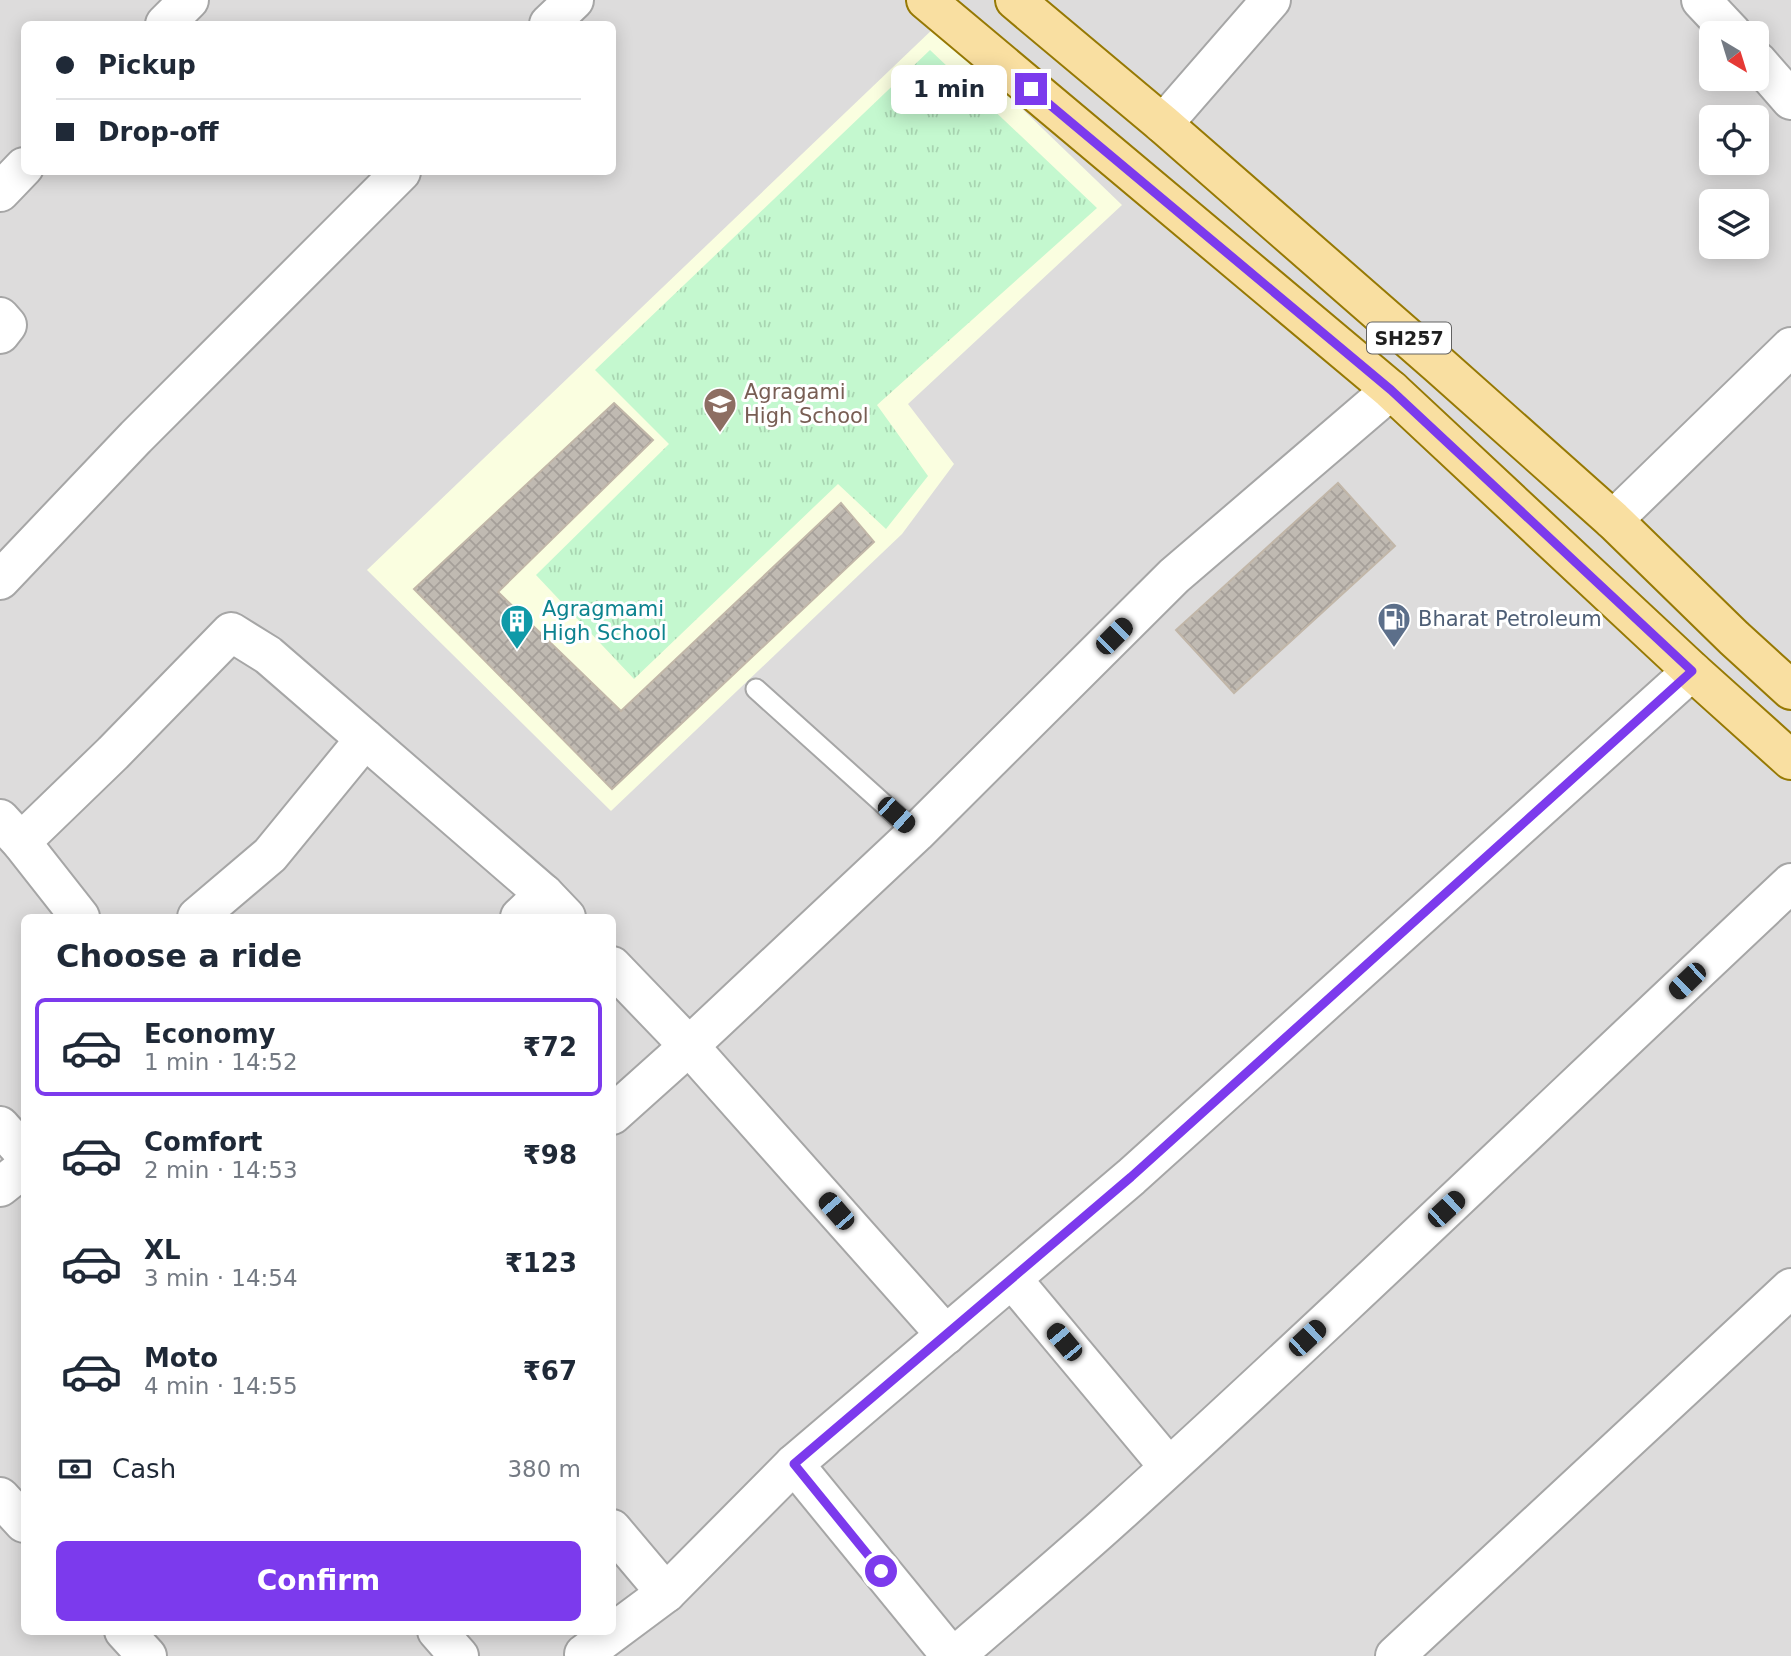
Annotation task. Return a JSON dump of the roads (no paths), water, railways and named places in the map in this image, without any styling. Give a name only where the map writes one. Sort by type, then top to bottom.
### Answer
[{"type":"main road","name":"SH257","points":[[926,0],[1391,390],[1791,760]]},
{"type":"main road","name":"SH257","points":[[1015,0],[1164,124],[1449,374],[1613,520],[1791,690]]},
{"type":"street","points":[[168,21],[188,0]]},
{"type":"street","points":[[552,21],[574,0]]},
{"type":"street","points":[[1164,124],[1271,0]]},
{"type":"street","points":[[1701,0],[1720,21]]},
{"type":"street","points":[[1769,75],[1791,100]]},
{"type":"street","points":[[0,192],[21,170]]},
{"type":"street","points":[[0,580],[136,437],[398,175]]},
{"type":"street","points":[[0,317],[7,324],[0,334]]},
{"type":"street","points":[[1613,520],[1791,347]]},
{"type":"street","points":[[616,1111],[916,832],[1174,576],[1391,390]]},
{"type":"street","points":[[77,914],[10,831],[113,753],[231,632],[268,655],[365,739],[544,909]]},
{"type":"street","points":[[616,1631],[666,1593],[794,1464],[1131,1177],[1692,671]]},
{"type":"street","points":[[201,914],[270,855],[365,739]]},
{"type":"street","points":[[794,1464],[953,1656],[1169,1467],[1791,883]]},
{"type":"street","points":[[616,970],[689,1046],[946,1335]]},
{"type":"street","points":[[0,1125],[21,1150]]},
{"type":"street","points":[[0,1187],[21,1170]]},
{"type":"street","points":[[1012,1279],[1169,1467]]},
{"type":"street","points":[[1395,1656],[1791,1288]]},
{"type":"street","points":[[0,1497],[21,1520]]},
{"type":"street","points":[[616,1534],[666,1593]]},
{"type":"street","points":[[128,1635],[147,1656]]},
{"type":"street","points":[[441,1635],[459,1656]]},
{"type":"street","points":[[584,1655],[610,1635]]},
{"type":"lane","points":[[756,689],[916,832]]},
{"type":"place","name":"Agragami High School","points":[[720,434]]},
{"type":"place","name":"Bharat Petroleum","points":[[1394,649]]},
{"type":"place","name":"Agragmami High School","points":[[517,651]]}]
